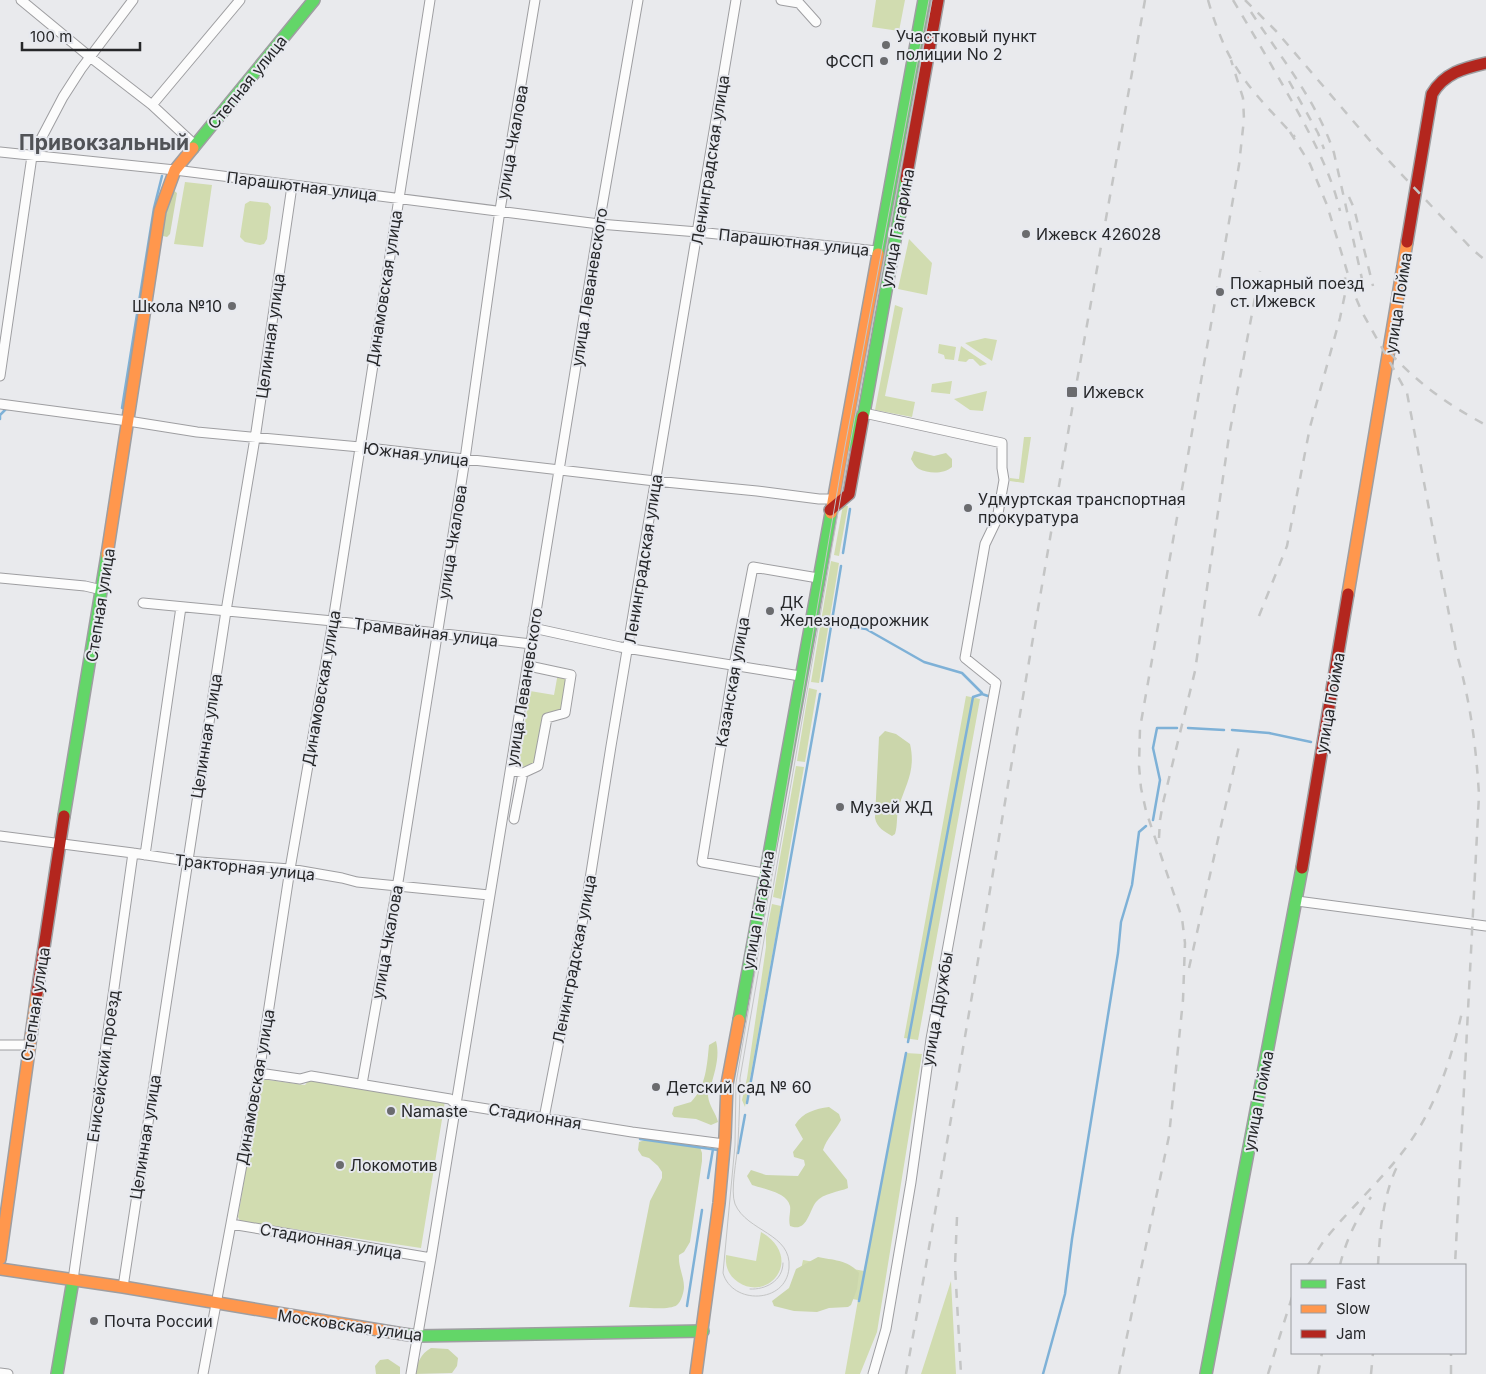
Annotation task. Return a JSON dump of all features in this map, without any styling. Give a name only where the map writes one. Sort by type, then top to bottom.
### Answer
[{"type":"main road","name":"Степная улица","points":[[0,1259],[29,1045],[102,590],[160,211],[174,170],[314,0]]},
{"type":"main road","name":"улица Гагарина","points":[[696,1374],[703,1331],[724,1144],[727,1084],[924,0]]},
{"type":"main road","name":"улица Гагарина","points":[[842,450],[864,413],[938,0]]},
{"type":"main road","name":"улица Пойма","points":[[1206,1374],[1297,901],[1432,94],[1436,86],[1448,75],[1458,70],[1486,63]]},
{"type":"main road","points":[[831,504],[849,494],[864,413]]},
{"type":"main road","name":"Московская улица","points":[[0,1269],[123,1287],[355,1328],[418,1336],[703,1331]]},
{"type":"main road","points":[[57,1374],[73,1280]]},
{"type":"street","points":[[21,0],[152,106],[195,145]]},
{"type":"street","points":[[31,8],[37,0]]},
{"type":"street","points":[[0,376],[32,156],[63,97],[90,57],[133,0]]},
{"type":"street","points":[[152,106],[240,0]]},
{"type":"street","name":"Динамовская улица","points":[[203,1374],[259,1072],[290,869],[333,621],[430,0]]},
{"type":"street","name":"улица Чкалова","points":[[362,1084],[398,886],[465,460],[500,210],[535,0]]},
{"type":"street","name":"улица Леваневского","points":[[411,1374],[638,0]]},
{"type":"street","name":"Ленинградская улица","points":[[544,1118],[587,898],[736,0]]},
{"type":"street","points":[[781,0],[799,3],[816,22]]},
{"type":"street","name":"Парашютная улица","points":[[0,152],[174,170],[600,224],[698,232],[877,251]]},
{"type":"street","name":"Целинная улица","points":[[123,1287],[226,611],[255,438],[292,186]]},
{"type":"street","name":"Южная улица","points":[[0,404],[197,432],[360,447],[656,481],[757,490],[819,499],[831,504]]},
{"type":"street","name":"улица Дружбы","points":[[864,413],[1002,443],[1004,480],[997,519],[985,544],[964,658],[996,683],[931,1039],[911,1182],[887,1320],[873,1374]]},
{"type":"street","name":"Казанская улица","points":[[764,874],[702,862],[734,665],[753,567],[818,578]]},
{"type":"street","points":[[0,578],[85,586],[102,590]]},
{"type":"street","name":"Трамвайная улица","points":[[143,603],[333,621],[531,644]]},
{"type":"street","points":[[144,854],[181,607]]},
{"type":"street","points":[[534,628],[628,648],[800,676]]},
{"type":"street","points":[[511,770],[523,772],[538,766],[547,718],[565,713],[571,675],[528,666]]},
{"type":"street","points":[[514,819],[523,772]]},
{"type":"street","name":"Тракторная улица","points":[[0,836],[144,854],[187,862],[290,869],[357,882],[489,895]]},
{"type":"street","name":"Енисейский проезд","points":[[73,1280],[133,853]]},
{"type":"street","points":[[1297,901],[1486,926]]},
{"type":"street","points":[[0,1045],[29,1045]]},
{"type":"street","name":"Стадионная","points":[[259,1072],[300,1080],[311,1076],[449,1098],[456,1104],[724,1144]]},
{"type":"street","name":"Стадионная улица","points":[[231,1224],[431,1258]]},
{"type":"street","points":[[0,1373],[8,1374]]},
{"type":"green space","points":[[876,0],[905,0],[899,31],[872,27]]},
{"type":"green space","points":[[185,182],[212,185],[203,247],[174,244]]},
{"type":"green space","points":[[173,190],[177,193],[170,234],[167,237],[163,236],[162,225],[165,206]]},
{"type":"green space","points":[[250,201],[268,203],[271,207],[267,239],[264,244],[245,242],[240,237],[245,204]]},
{"type":"green space","points":[[909,239],[932,263],[927,295],[898,289]]},
{"type":"green space","points":[[895,305],[903,308],[885,396],[915,402],[912,417],[875,410]]},
{"type":"green space","points":[[985,338],[997,340],[992,361],[965,343]]},
{"type":"green space","points":[[939,344],[956,347],[954,360],[945,359],[944,355],[938,353]]},
{"type":"green space","points":[[961,346],[987,364],[980,366],[973,359],[969,359],[966,362],[958,361]]},
{"type":"green space","points":[[952,381],[950,394],[931,392],[932,384]]},
{"type":"green space","points":[[987,391],[983,411],[970,410],[954,399]]},
{"type":"green space","points":[[1024,437],[1031,437],[1024,483],[1010,481],[1010,478],[1019,479]]},
{"type":"green space","points":[[914,451],[934,456],[946,453],[952,459],[952,467],[945,471],[936,472],[927,472],[919,469],[911,459]]},
{"type":"green space","points":[[843,505],[848,506],[839,556],[834,555]]},
{"type":"green space","points":[[831,561],[839,563],[819,683],[811,682]]},
{"type":"green space","points":[[558,673],[568,676],[562,712],[541,723],[536,763],[527,767],[518,766],[530,691],[554,695]]},
{"type":"green space","points":[[809,688],[817,690],[805,762],[797,761]]},
{"type":"green space","points":[[966,696],[980,699],[918,1040],[904,1038]]},
{"type":"green space","points":[[885,731],[896,734],[910,744],[912,753],[911,769],[898,809],[895,834],[892,836],[879,827],[875,818],[879,737]]},
{"type":"green space","points":[[796,766],[804,767],[781,899],[773,897]]},
{"type":"green space","points":[[772,904],[781,906],[745,1107],[742,1100],[747,1078],[766,947],[766,934]]},
{"type":"green space","points":[[716,1041],[716,1063],[708,1096],[718,1122],[711,1125],[696,1119],[674,1117],[672,1114],[674,1107],[691,1102],[700,1090],[705,1075],[709,1045]]},
{"type":"green space","points":[[906,1053],[922,1054],[877,1332],[860,1374],[845,1374],[858,1300],[797,1289],[803,1260],[864,1271]]},
{"type":"green space","name":"Локомотив","points":[[261,1079],[305,1085],[309,1080],[445,1101],[421,1248],[240,1221],[238,1217]]},
{"type":"green space","points":[[829,1107],[839,1114],[841,1120],[823,1150],[847,1180],[848,1188],[819,1199],[804,1224],[796,1227],[790,1226],[790,1206],[788,1201],[780,1194],[752,1185],[747,1176],[751,1170],[766,1175],[798,1176],[805,1165],[804,1160],[794,1157],[793,1152],[803,1139],[795,1125],[810,1112]]},
{"type":"green space","points":[[651,1138],[699,1144],[702,1153],[690,1242],[684,1252],[679,1255],[684,1287],[678,1304],[668,1308],[629,1307],[650,1201],[662,1178],[662,1172],[658,1166],[649,1158],[642,1156],[638,1150],[639,1142]]},
{"type":"green space","points":[[761,1232],[774,1242],[780,1254],[781,1265],[778,1275],[771,1282],[761,1287],[750,1287],[738,1282],[732,1276],[727,1267],[726,1255],[756,1261]]},
{"type":"green space","points":[[818,1257],[845,1263],[859,1273],[857,1289],[851,1305],[817,1312],[794,1311],[774,1306],[772,1301],[789,1288],[796,1269]]},
{"type":"green space","points":[[951,1281],[956,1374],[921,1374]]},
{"type":"green space","points":[[431,1348],[448,1349],[458,1358],[457,1366],[452,1373],[414,1374],[422,1356]]},
{"type":"green space","points":[[388,1359],[400,1367],[400,1374],[376,1374],[375,1366],[380,1360]]},
{"type":"waterway","points":[[122,408],[154,208],[162,176]]},
{"type":"waterway","points":[[0,419],[0,415],[6,409],[9,409]]},
{"type":"waterway","points":[[843,553],[850,509]]},
{"type":"waterway","points":[[822,681],[841,566]]},
{"type":"waterway","points":[[833,624],[866,629],[924,662],[962,673],[982,693]]},
{"type":"waterway","points":[[747,1103],[820,694]]},
{"type":"waterway","points":[[908,1042],[973,697],[982,694],[988,696]]},
{"type":"waterway","points":[[1153,820],[1160,780],[1153,748],[1157,728],[1177,728]]},
{"type":"waterway","points":[[1188,728],[1224,730]]},
{"type":"waterway","points":[[1232,730],[1269,733],[1311,742]]},
{"type":"waterway","points":[[1043,1374],[1065,1294],[1072,1239],[1118,953],[1121,922],[1132,885],[1139,832],[1146,826]]},
{"type":"waterway","points":[[859,1301],[906,1053]]},
{"type":"waterway","points":[[738,1153],[745,1115]]},
{"type":"waterway","points":[[640,1139],[718,1150]]},
{"type":"waterway","points":[[708,1178],[713,1149]]},
{"type":"waterway","points":[[687,1306],[702,1210]]},
{"type":"tram line","points":[[929,0],[845,446],[736,1083],[735,1145],[723,1273],[728,1283],[737,1291],[747,1295],[769,1294],[779,1288],[786,1280],[789,1268],[788,1256],[784,1247],[749,1221],[735,1204],[733,1183],[738,1143],[740,1078],[848,455],[932,0]]},
{"type":"tram line","points":[[750,1289],[761,1288],[772,1283],[780,1275],[783,1263]]},
{"type":"railway","points":[[906,1374],[1075,392],[1145,0]]},
{"type":"railway","points":[[1208,0],[1222,40],[1239,72],[1262,101],[1295,137]]},
{"type":"railway","points":[[1233,0],[1309,133],[1330,179],[1340,211]]},
{"type":"railway","points":[[1245,0],[1276,31],[1372,143],[1472,249],[1486,261]]},
{"type":"railway","points":[[1251,12],[1297,80],[1327,134],[1334,153],[1364,288]]},
{"type":"railway","points":[[1119,1374],[1169,1136],[1183,1000],[1185,943],[1182,918],[1146,811],[1141,788],[1139,766],[1140,728],[1239,165],[1244,119],[1243,98],[1231,60]]},
{"type":"railway","points":[[1289,81],[1318,133],[1324,149]]},
{"type":"railway","points":[[1290,132],[1310,164],[1327,205],[1353,291],[1362,312],[1407,393],[1456,651],[1472,722],[1479,795],[1455,1264]]},
{"type":"railway","points":[[1349,197],[1354,208],[1373,286]]},
{"type":"railway","points":[[1159,838],[1163,803],[1195,671],[1229,436],[1260,271]]},
{"type":"railway","points":[[1259,616],[1287,546],[1310,427],[1340,318],[1346,289],[1345,277]]},
{"type":"railway","points":[[1390,353],[1412,375],[1435,393],[1459,410],[1486,425]]},
{"type":"railway","points":[[1189,968],[1239,746]]},
{"type":"railway","points":[[1309,1264],[1324,1240],[1391,1167],[1420,1127],[1436,1096],[1462,1012]]},
{"type":"railway","points":[[1378,1264],[1381,1225],[1386,1198],[1400,1161]]},
{"type":"railway","points":[[1340,1264],[1352,1230],[1371,1197]]},
{"type":"railway","points":[[957,1217],[955,1266],[961,1374]]},
{"type":"railway","points":[[1268,1374],[1291,1300]]},
{"type":"railway","points":[[1318,1374],[1322,1354]]},
{"type":"railway","points":[[1371,1374],[1373,1354]]},
{"type":"railway","points":[[1451,1354],[1451,1374]]},
{"type":"traffic: fast","points":[[193,148],[314,0]]},
{"type":"traffic: fast","points":[[878,254],[924,0]]},
{"type":"traffic: fast","points":[[845,446],[864,413],[906,179]]},
{"type":"traffic: fast","points":[[739,1020],[831,513]]},
{"type":"traffic: fast","points":[[64,816],[107,555]]},
{"type":"traffic: fast","points":[[1206,1374],[1302,868]]},
{"type":"traffic: fast","points":[[57,1374],[73,1280]]},
{"type":"traffic: fast","points":[[403,1334],[418,1336],[703,1331]]},
{"type":"traffic: slow","points":[[107,555],[160,211],[175,170],[193,148]]},
{"type":"traffic: slow","points":[[1348,594],[1407,242]]},
{"type":"traffic: slow","points":[[831,513],[878,254]]},
{"type":"traffic: slow","points":[[0,1259],[37,993]]},
{"type":"traffic: slow","points":[[696,1374],[719,1203],[725,1137],[727,1084],[739,1020]]},
{"type":"traffic: slow","points":[[0,1269],[123,1287],[403,1334]]},
{"type":"traffic: jam","points":[[906,179],[938,0]]},
{"type":"traffic: jam","points":[[1407,242],[1432,94],[1442,81],[1455,72],[1486,63]]},
{"type":"traffic: jam","points":[[830,510],[849,494],[863,417]]},
{"type":"traffic: jam","points":[[1302,868],[1348,594]]},
{"type":"traffic: jam","points":[[37,993],[64,816]]},
{"type":"place","name":"Участковый пункт полиции No 2","points":[[886,45]]},
{"type":"place","name":"ФССП","points":[[884,61]]},
{"type":"place","name":"Ижевск 426028","points":[[1026,234]]},
{"type":"place","name":"Пожарный поезд ст. Ижевск","points":[[1220,292]]},
{"type":"place","name":"Школа №10","points":[[232,306]]},
{"type":"place","name":"Ижевск","points":[[1072,392]]},
{"type":"place","name":"Удмуртская транспортная прокуратура","points":[[968,508]]},
{"type":"place","name":"ДК Железнодорожник","points":[[770,611]]},
{"type":"place","name":"Музей ЖД","points":[[840,807]]},
{"type":"place","name":"Детский сад № 60","points":[[656,1087]]},
{"type":"place","name":"Namaste","points":[[391,1111]]},
{"type":"place","name":"Локомотив","points":[[340,1165]]},
{"type":"place","name":"Почта России","points":[[94,1321]]},
{"type":"district","name":"Привокзальный","points":[[104,143]]}]
